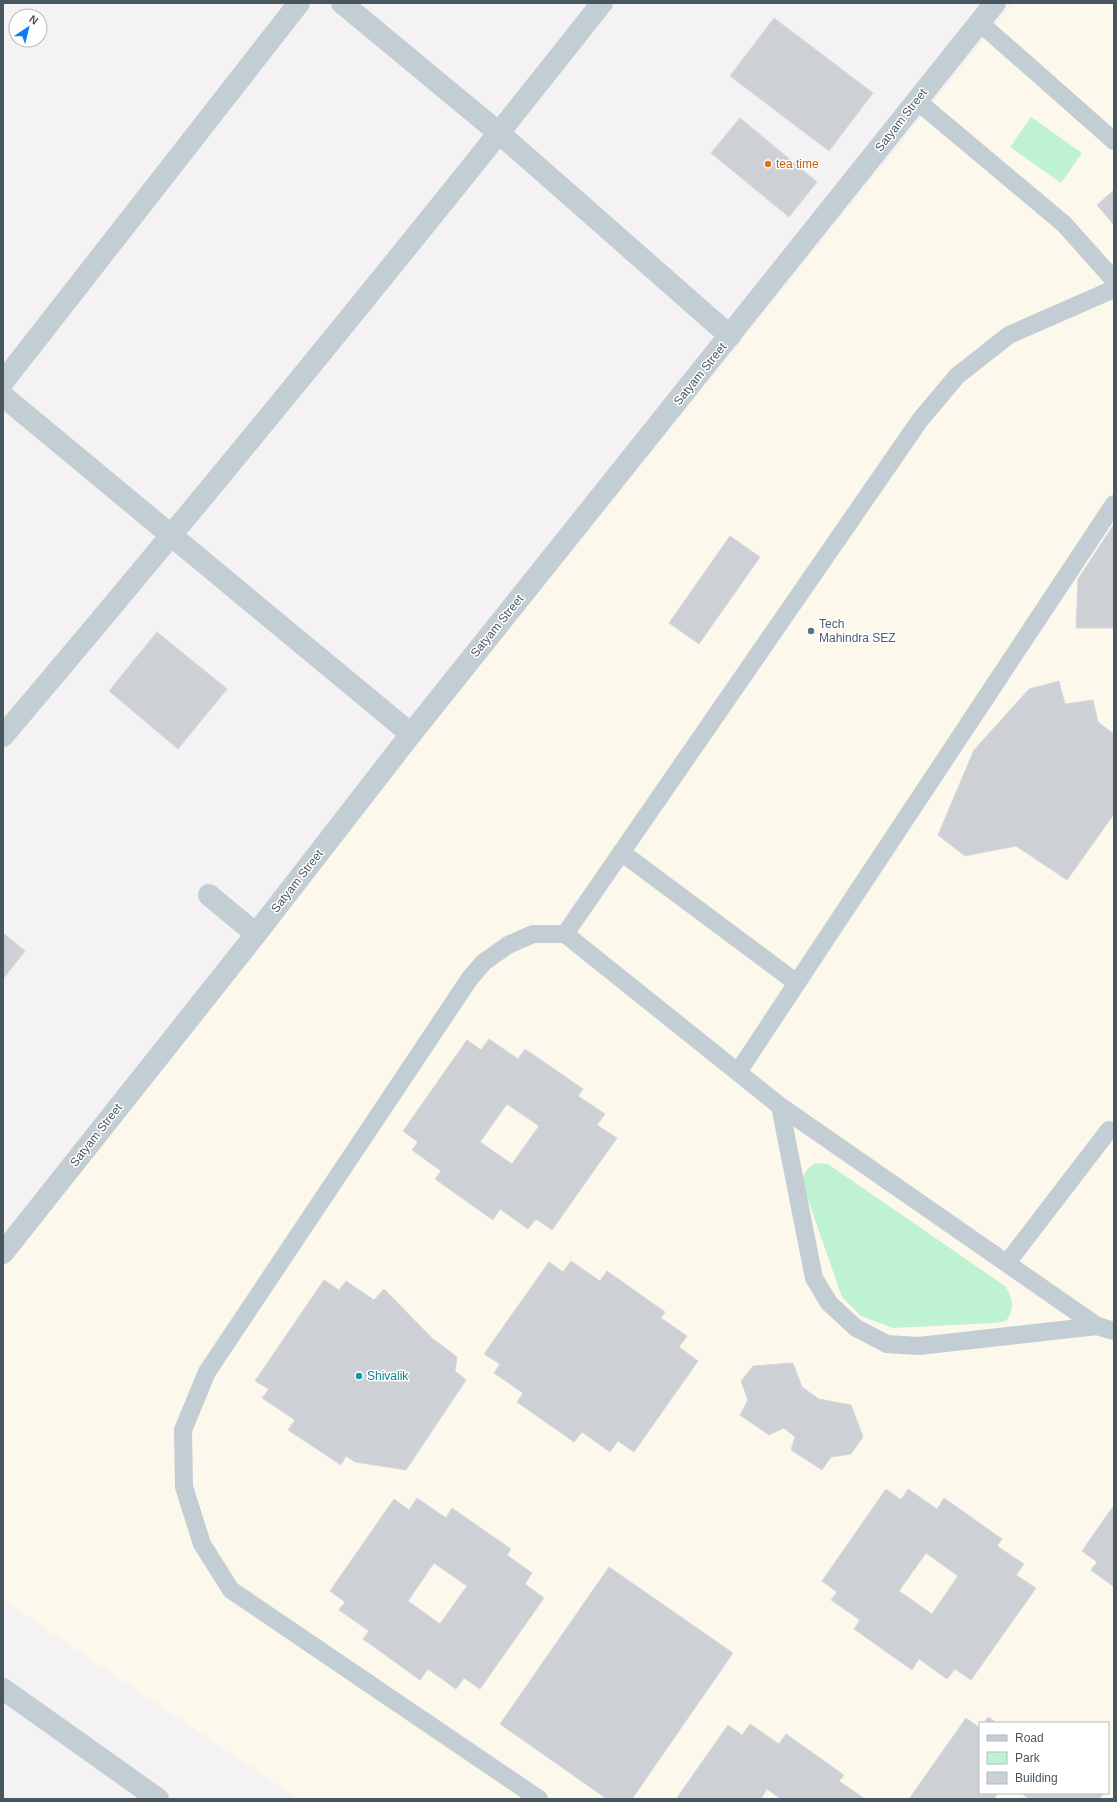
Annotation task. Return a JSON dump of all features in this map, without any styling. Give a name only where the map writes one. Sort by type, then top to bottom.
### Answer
[{"type":"street","points":[[3,382],[300,3]]},
{"type":"street","points":[[342,3],[499,133],[730,336]]},
{"type":"street","points":[[3,736],[172,536],[499,133],[602,3]]},
{"type":"street","name":"Satyam Street","points":[[3,1253],[256,934],[411,734],[995,3]]},
{"type":"street","points":[[3,396],[411,734]]},
{"type":"street","points":[[209,895],[256,934]]},
{"type":"street","points":[[3,1689],[158,1799]]},
{"type":"lane","points":[[979,22],[1114,141]]},
{"type":"lane","points":[[916,100],[1064,224],[1114,280]]},
{"type":"lane","points":[[565,934],[916,427],[957,376],[1009,335],[1114,288]]},
{"type":"lane","points":[[738,1072],[1114,504]]},
{"type":"lane","points":[[621,852],[797,983]]},
{"type":"lane","points":[[539,1799],[232,1590],[202,1544],[184,1487],[183,1430],[207,1372],[470,978],[484,962],[508,945],[533,934],[565,934],[780,1106],[1008,1263],[1106,1328]]},
{"type":"lane","points":[[780,1106],[814,1278],[829,1303],[856,1328],[888,1344],[920,1346],[1106,1328]]},
{"type":"lane","points":[[1008,1263],[1109,1130]]},
{"type":"shaded area","name":"Tech Mahindra SEZ","points":[[1013,3],[1114,3],[1114,1799],[299,1799],[3,1600],[3,1259]]},
{"type":"green space","points":[[1031,117],[1082,153],[1061,183],[1010,147]]},
{"type":"green space","points":[[815,1163],[828,1164],[1005,1286],[1010,1295],[1012,1304],[1011,1312],[1006,1321],[995,1323],[893,1328],[861,1316],[842,1297],[801,1180],[807,1170]]},
{"type":"building","points":[[774,18],[873,93],[829,151],[730,76]]},
{"type":"building","points":[[740,118],[817,182],[789,217],[711,153]]},
{"type":"building","points":[[1114,190],[1114,225],[1097,205]]},
{"type":"building","points":[[1114,524],[1114,628],[1076,628],[1078,579]]},
{"type":"building","points":[[730,536],[760,557],[699,644],[669,623]]},
{"type":"building","points":[[157,632],[227,689],[178,749],[109,691]]},
{"type":"building","points":[[1059,681],[1065,704],[1093,700],[1098,722],[1114,734],[1114,814],[1067,880],[1016,846],[965,856],[938,835],[974,750],[1029,689]]},
{"type":"building","points":[[3,933],[25,951],[3,979]]},
{"type":"building","points":[[489,1039],[518,1059],[525,1049],[583,1089],[578,1096],[605,1114],[597,1125],[617,1138],[552,1230],[536,1219],[528,1229],[500,1209],[493,1220],[435,1179],[441,1171],[412,1150],[418,1142],[403,1131],[467,1040],[481,1050]],"holes":[[[507,1104],[539,1126],[512,1164],[480,1142]]]},
{"type":"building","points":[[571,1261],[600,1281],[607,1271],[665,1312],[661,1318],[687,1336],[679,1347],[698,1361],[634,1452],[618,1441],[610,1452],[582,1432],[574,1442],[517,1402],[523,1393],[494,1373],[500,1364],[484,1354],[549,1262],[563,1272]]},
{"type":"building","name":"Shivalik","points":[[324,1280],[339,1290],[346,1281],[374,1300],[384,1289],[432,1338],[457,1357],[455,1371],[466,1380],[406,1470],[355,1462],[346,1456],[341,1465],[288,1430],[295,1420],[262,1398],[269,1389],[255,1381]]},
{"type":"building","points":[[793,1363],[802,1387],[819,1399],[851,1405],[863,1437],[851,1454],[831,1457],[822,1470],[791,1450],[795,1437],[784,1428],[769,1435],[740,1415],[748,1400],[741,1381],[753,1366]]},
{"type":"building","points":[[886,1489],[901,1500],[908,1489],[937,1509],[944,1498],[1002,1539],[997,1546],[1024,1564],[1016,1575],[1036,1588],[971,1680],[955,1669],[947,1679],[919,1659],[912,1670],[854,1629],[860,1620],[831,1600],[837,1592],[822,1581]],"holes":[[[926,1553],[958,1576],[932,1614],[899,1591]]]},
{"type":"building","points":[[417,1498],[446,1518],[452,1508],[511,1549],[507,1555],[532,1573],[525,1584],[544,1598],[480,1689],[464,1678],[456,1689],[428,1669],[420,1680],[363,1639],[369,1631],[339,1610],[345,1602],[330,1591],[394,1499],[409,1510]],"holes":[[[434,1563],[467,1586],[440,1624],[408,1601]]]},
{"type":"building","points":[[1114,1505],[1114,1587],[1091,1570],[1097,1562],[1082,1551]]},
{"type":"building","points":[[609,1567],[733,1653],[632,1799],[607,1799],[500,1724]]},
{"type":"building","points":[[988,1717],[996,1722],[985,1722]]},
{"type":"building","points":[[966,1718],[979,1727],[979,1794],[997,1794],[994,1799],[909,1799]]},
{"type":"building","points":[[750,1724],[779,1744],[786,1734],[844,1775],[839,1781],[865,1799],[781,1799],[767,1789],[761,1799],[676,1799],[728,1725],[742,1735]]},
{"type":"building","points":[[1022,1794],[1103,1794],[1099,1799],[1029,1799]]},
{"type":"place","name":"tea time","points":[[768,164]]},
{"type":"place","name":"Tech Mahindra SEZ","points":[[811,631]]},
{"type":"place","name":"Shivalik","points":[[359,1376]]}]
